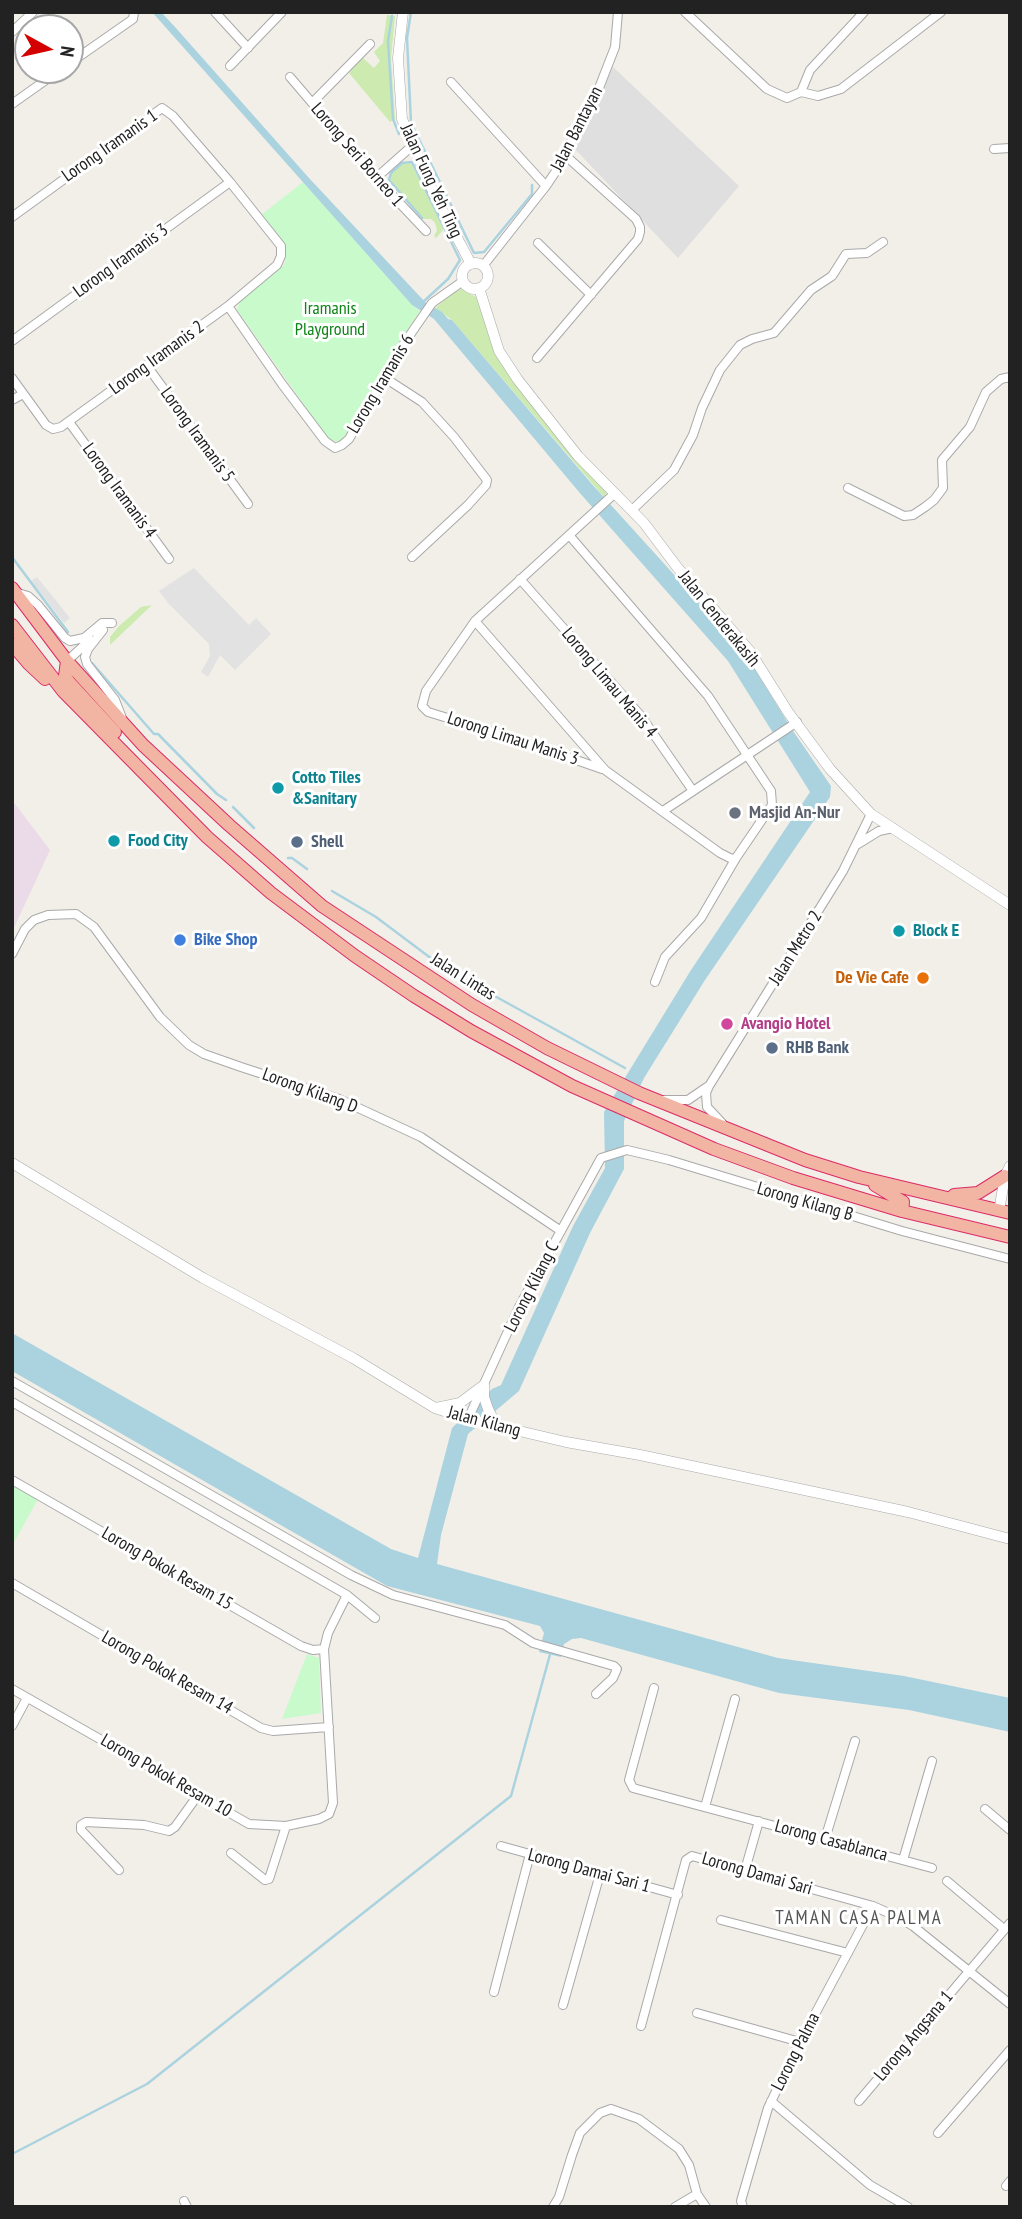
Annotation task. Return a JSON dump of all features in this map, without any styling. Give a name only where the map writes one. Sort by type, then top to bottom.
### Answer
[{"type":"highway","points":[[12,609],[13,594]]},
{"type":"highway","name":"Jalan Lintas","points":[[13,594],[67,661],[143,745],[229,825],[322,906],[472,1005],[547,1048],[639,1093],[805,1160],[859,1177],[1005,1212]]},
{"type":"highway","points":[[12,625],[63,691],[186,816],[271,893],[374,970],[471,1031],[572,1086],[703,1144],[793,1178],[902,1211],[1010,1235]]},
{"type":"highway","points":[[12,644],[43,677],[63,691]]},
{"type":"highway","points":[[67,661],[65,676],[69,682],[164,785],[186,816]]},
{"type":"highway","points":[[940,1196],[978,1193],[1007,1171]]},
{"type":"highway","points":[[859,1177],[897,1197],[903,1202],[902,1211]]},
{"type":"highway","points":[[1005,1212],[1002,1223],[1010,1235]]},
{"type":"street","points":[[12,32],[33,12]]},
{"type":"street","points":[[84,53],[133,19],[134,12]]},
{"type":"street","points":[[215,12],[248,48]]},
{"type":"street","points":[[230,66],[282,12]]},
{"type":"street","name":"Jalan Fung Yeh Ting","points":[[403,12],[398,58],[402,119],[440,206],[471,264]]},
{"type":"street","name":"Jalan Bantayan","points":[[483,267],[566,156],[599,88],[615,47],[618,12]]},
{"type":"street","points":[[685,12],[767,89],[787,98],[801,92],[818,96],[841,89],[941,12]]},
{"type":"street","points":[[801,92],[810,70],[864,12]]},
{"type":"street","points":[[312,103],[370,44]]},
{"type":"street","name":"Lorong Seri Borneo 1","points":[[290,77],[376,178],[426,231]]},
{"type":"street","points":[[451,82],[546,186]]},
{"type":"street","points":[[12,104],[40,84]]},
{"type":"street","name":"Lorong Iramanis 1","points":[[12,217],[162,108],[173,116],[281,246]]},
{"type":"street","points":[[376,178],[412,146]]},
{"type":"street","points":[[993,149],[1010,148]]},
{"type":"street","points":[[537,358],[638,239],[640,227],[636,219],[566,156]]},
{"type":"street","name":"Lorong Iramanis 3","points":[[12,341],[229,182]]},
{"type":"street","points":[[632,510],[674,470],[693,435],[720,370],[740,345],[774,333],[811,290],[832,276],[846,254],[867,253],[883,242]]},
{"type":"street","points":[[538,243],[591,295]]},
{"type":"street","name":"Lorong Iramanis 2","points":[[69,422],[228,306],[277,265],[281,246]]},
{"type":"street","points":[[471,264],[483,267],[487,274],[487,280],[479,288],[470,288],[463,281],[463,270],[471,264]]},
{"type":"street","name":"Lorong Iramanis 6","points":[[228,306],[289,394],[326,441],[335,448],[349,439],[403,345],[432,303],[463,281]]},
{"type":"street","name":"Jalan Cenderakasih","points":[[479,288],[493,336],[507,365],[611,496],[632,510],[749,650],[795,724],[830,769],[871,814],[1010,905]]},
{"type":"street","name":"Lorong Iramanis 5","points":[[147,366],[248,504]]},
{"type":"street","points":[[848,488],[904,516],[913,515],[925,507],[943,488],[942,460],[970,427],[986,392],[1001,379],[1010,377]]},
{"type":"street","points":[[12,378],[46,425],[54,429],[69,422]]},
{"type":"street","points":[[385,378],[422,402],[454,437],[487,480],[486,485],[468,505],[412,557]]},
{"type":"street","points":[[12,400],[23,394]]},
{"type":"street","name":"Lorong Iramanis 4","points":[[69,422],[169,559]]},
{"type":"street","points":[[611,496],[475,621],[605,770],[720,853],[732,859],[736,858]]},
{"type":"street","points":[[569,535],[708,696],[773,798],[772,805],[736,858],[701,918],[665,957],[655,982]]},
{"type":"street","name":"Lorong Limau Manis 4","points":[[520,579],[641,716],[693,791]]},
{"type":"street","points":[[13,594],[28,596],[65,639],[70,641],[84,638],[102,623],[112,623]]},
{"type":"street","name":"Lorong Limau Manis 3","points":[[475,621],[426,691],[422,706],[428,712],[605,770]]},
{"type":"street","points":[[67,661],[103,631],[85,657],[87,664],[115,699],[124,724]]},
{"type":"street","points":[[663,811],[795,724]]},
{"type":"street","name":"Jalan Metro 2","points":[[709,1086],[858,844],[871,814]]},
{"type":"street","points":[[858,844],[879,831],[893,828]]},
{"type":"street","name":"Lorong Kilang D","points":[[12,954],[25,929],[34,920],[62,913],[76,914],[89,922],[160,1017],[189,1045],[204,1054],[339,1099],[421,1137],[561,1231]]},
{"type":"street","points":[[639,1093],[662,1100],[684,1101],[695,1097],[709,1086]]},
{"type":"street","points":[[709,1086],[706,1093],[707,1107],[729,1130]]},
{"type":"street","name":"Lorong Kilang B","points":[[601,1158],[627,1150],[669,1160],[902,1231],[1010,1259]]},
{"type":"street","name":"Lorong Kilang C","points":[[468,1419],[519,1307],[601,1158]]},
{"type":"street","name":"Jalan Kilang","points":[[12,1163],[204,1278],[353,1359],[435,1408],[502,1428],[871,1504],[1010,1539]]},
{"type":"street","points":[[1005,1212],[1007,1171]]},
{"type":"street","points":[[12,1381],[351,1575],[393,1595],[505,1625],[533,1643],[610,1664],[617,1669],[613,1678],[596,1695]]},
{"type":"street","points":[[435,1408],[460,1403],[484,1385]]},
{"type":"street","points":[[484,1385],[484,1398],[488,1409],[502,1428]]},
{"type":"street","points":[[12,1402],[346,1595],[375,1618]]},
{"type":"street","name":"Lorong Pokok Resam 15","points":[[12,1480],[300,1646],[324,1650]]},
{"type":"street","name":"Lorong Pokok Resam 14","points":[[12,1583],[261,1728],[273,1731],[329,1727]]},
{"type":"street","points":[[329,1727],[324,1650],[328,1633],[346,1595]]},
{"type":"street","name":"Lorong Casablanca","points":[[654,1688],[629,1780],[633,1788],[932,1868]]},
{"type":"street","name":"Lorong Pokok Resam 10","points":[[12,1689],[249,1824],[286,1826],[319,1819],[329,1814],[333,1803],[329,1727]]},
{"type":"street","points":[[12,1726],[27,1698]]},
{"type":"street","points":[[705,1807],[735,1699]]},
{"type":"street","points":[[825,1839],[855,1741]]},
{"type":"street","points":[[902,1860],[932,1761]]},
{"type":"street","points":[[119,1870],[81,1830],[81,1825],[86,1822],[144,1825],[169,1831],[175,1827],[198,1795]]},
{"type":"street","points":[[985,1809],[1010,1830]]},
{"type":"street","name":"Lorong Casablanca","points":[[745,1871],[758,1821]]},
{"type":"street","points":[[232,1853],[265,1880],[270,1879],[286,1826]]},
{"type":"street","name":"Lorong Damai Sari 1","points":[[501,1846],[678,1895]]},
{"type":"street","points":[[494,1992],[530,1854]]},
{"type":"street","name":"Lorong Damai Sari","points":[[641,2026],[688,1857],[692,1856],[873,1906],[913,1926],[1010,2004]]},
{"type":"street","points":[[563,2005],[600,1874]]},
{"type":"street","points":[[947,1881],[1007,1926]]},
{"type":"street","name":"Lorong Palma","points":[[743,2207],[741,2201],[763,2120],[771,2101],[873,1906]]},
{"type":"street","points":[[720,1920],[848,1953]]},
{"type":"street","name":"Lorong Angsana 1","points":[[859,2101],[1007,1926]]},
{"type":"street","points":[[697,2012],[800,2042]]},
{"type":"street","points":[[939,2133],[1010,2050]]},
{"type":"street","points":[[771,2101],[870,2185],[908,2207]]},
{"type":"street","points":[[553,2207],[559,2197],[580,2133],[600,2113],[611,2109],[639,2119],[650,2130],[679,2149],[689,2165],[698,2194],[706,2207]]},
{"type":"street","points":[[676,2207],[698,2194]]},
{"type":"shaded area","points":[[613,67],[739,186],[678,258],[575,149]]},
{"type":"shaded area","points":[[194,568],[249,625],[256,618],[271,634],[235,670],[220,655],[208,677],[201,672],[210,656],[209,644],[159,591]]},
{"type":"shaded area","points":[[37,577],[70,618],[64,623],[31,581]]},
{"type":"shaded area","points":[[12,800],[50,850],[12,932]]},
{"type":"green space","points":[[387,15],[395,16],[391,59],[395,119],[390,122],[349,73],[362,57],[374,68],[380,61],[374,52],[383,43]]},
{"type":"green space","points":[[411,163],[444,229],[436,238],[435,223],[431,219],[423,219],[390,180],[391,174],[402,164]]},
{"type":"green space","name":"Iramanis Playground","points":[[303,182],[420,311],[339,442],[329,440],[237,310],[240,300],[284,265],[286,259],[284,244],[261,215]]},
{"type":"green space","points":[[462,289],[476,297],[492,344],[509,375],[607,492],[604,497],[452,320],[435,308]]},
{"type":"green space","points":[[152,605],[110,645],[110,637],[119,626],[141,607]]},
{"type":"green space","points":[[12,1484],[38,1499],[12,1546]]},
{"type":"green space","points":[[307,1654],[319,1658],[321,1713],[282,1719]]},
{"type":"water","points":[[152,12],[161,12],[309,178],[426,303],[452,320],[591,483],[745,653],[831,786],[830,797],[705,980],[644,1078],[624,1121],[624,1169],[590,1233],[519,1391],[468,1434],[441,1535],[437,1564],[778,1658],[904,1676],[1010,1698],[1010,1732],[909,1710],[779,1693],[581,1638],[564,1644],[561,1657],[539,1652],[544,1633],[540,1626],[387,1586],[12,1371],[12,1333],[391,1549],[418,1558],[452,1428],[492,1389],[501,1385],[573,1226],[605,1168],[604,1112],[691,970],[810,792],[728,661],[579,492],[434,319],[412,305]]},
{"type":"waterway","points":[[411,12],[407,38],[411,123],[455,213]]},
{"type":"waterway","points":[[392,16],[388,41],[393,119],[399,134]]},
{"type":"waterway","points":[[422,218],[389,180],[391,173],[402,163],[412,162],[460,260],[448,279],[423,302]]},
{"type":"waterway","points":[[458,220],[474,253],[484,252],[532,194],[532,185]]},
{"type":"waterway","points":[[12,557],[68,632]]},
{"type":"waterway","points":[[92,663],[154,734],[158,734],[226,800]]},
{"type":"waterway","points":[[233,807],[254,828]]},
{"type":"waterway","points":[[288,858],[307,869]]},
{"type":"waterway","points":[[332,891],[376,917],[444,968],[625,1068]]},
{"type":"waterway","points":[[12,2154],[147,2084],[511,1796],[551,1651]]},
{"type":"place","name":"Cotto Tiles &Sanitary","points":[[278,788]]},
{"type":"place","name":"Masjid An-Nur","points":[[735,813]]},
{"type":"place","name":"Food City","points":[[114,841]]},
{"type":"place","name":"Shell","points":[[297,842]]},
{"type":"place","name":"Block E","points":[[899,931]]},
{"type":"place","name":"Bike Shop","points":[[180,940]]},
{"type":"place","name":"De Vie Cafe","points":[[923,978]]},
{"type":"place","name":"Avangio Hotel","points":[[727,1024]]},
{"type":"place","name":"RHB Bank","points":[[772,1048]]},
{"type":"district","name":"TAMAN CASA PALMA","points":[[859,1919]]}]
